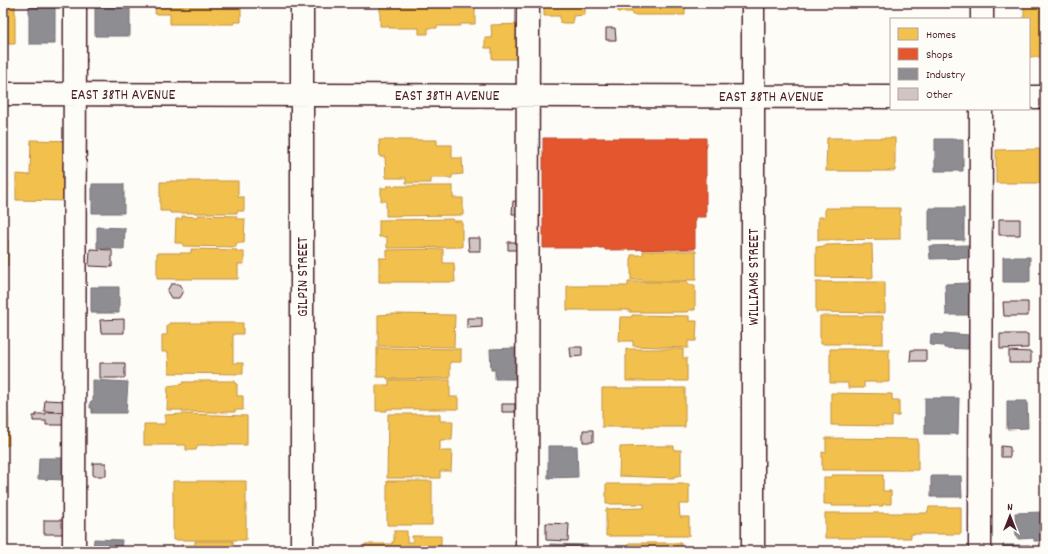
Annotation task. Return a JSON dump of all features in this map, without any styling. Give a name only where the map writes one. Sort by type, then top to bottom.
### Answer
[{"type":"street","points":[[74,551],[75,3]]},
{"type":"street","name":"GILPIN STREET","points":[[302,3],[302,551]]},
{"type":"street","points":[[527,551],[528,3]]},
{"type":"street","name":"WILLIAMS STREET","points":[[753,3],[753,551]]},
{"type":"street","points":[[982,3],[982,18]]},
{"type":"street","name":"EAST 38TH AVENUE","points":[[3,94],[890,97]]},
{"type":"street","points":[[1030,97],[1045,97]]},
{"type":"street","points":[[980,551],[981,110]]},
{"type":"building: Homes","points":[[3,3],[15,3],[15,44],[3,44]]},
{"type":"building: Homes","points":[[156,3],[241,3],[241,22],[234,22],[234,24],[170,24],[170,14],[155,14]]},
{"type":"building: Homes","points":[[380,3],[475,3],[475,24],[460,24],[460,26],[437,26],[437,28],[428,28],[428,34],[419,34],[419,28],[389,28],[389,26],[380,26]]},
{"type":"building: Homes","points":[[544,3],[585,3],[585,15],[573,16],[573,23],[560,23],[560,16],[544,16]]},
{"type":"building: Homes","points":[[618,3],[685,3],[685,15],[632,15],[632,12],[618,12]]},
{"type":"building: Homes","points":[[1024,3],[1045,3],[1045,57],[1030,57],[1030,18],[1024,18]]},
{"type":"building: Homes","points":[[523,24],[523,59],[492,59],[492,48],[485,48],[485,38],[492,38],[491,25]]},
{"type":"building: Homes","points":[[827,138],[895,138],[895,171],[826,171]]},
{"type":"building: Homes","points":[[31,140],[72,141],[69,201],[16,200],[16,174],[30,175]]},
{"type":"building: Homes","points":[[379,140],[437,140],[437,145],[452,145],[452,158],[462,158],[463,174],[452,175],[452,178],[431,178],[431,183],[406,183],[406,178],[386,178],[385,157],[380,157]]},
{"type":"building: Homes","points":[[1045,149],[1045,183],[996,183],[996,150]]},
{"type":"building: Homes","points":[[238,181],[238,197],[244,197],[244,211],[237,211],[237,213],[170,213],[170,211],[160,211],[160,182]]},
{"type":"building: Homes","points":[[387,186],[453,186],[453,198],[463,198],[463,215],[386,216],[386,201],[381,201],[381,188],[387,188]]},
{"type":"building: Homes","points":[[825,208],[900,208],[900,239],[818,240],[818,217],[825,217]]},
{"type":"building: Homes","points":[[198,215],[237,216],[236,219],[245,219],[244,243],[236,243],[236,247],[183,246],[183,243],[175,243],[176,219],[182,219],[182,216],[198,217]]},
{"type":"building: Homes","points":[[453,219],[453,221],[462,221],[462,247],[387,248],[387,237],[379,237],[379,220]]},
{"type":"building: Homes","points":[[3,240],[8,240],[8,266],[3,266]]},
{"type":"building: Homes","points":[[872,244],[873,278],[816,277],[816,247],[826,245]]},
{"type":"building: Homes","points":[[191,249],[237,250],[237,252],[244,252],[244,264],[238,264],[238,279],[157,279],[157,253],[191,253]]},
{"type":"building: Homes","points":[[443,249],[443,263],[454,263],[455,282],[379,282],[379,258],[387,258],[387,250]]},
{"type":"building: Homes","points":[[643,251],[696,251],[696,280],[631,280],[631,255],[643,255]]},
{"type":"building: Homes","points":[[628,282],[688,282],[688,285],[695,285],[695,310],[688,310],[688,312],[629,312],[629,310],[567,310],[567,286],[628,286]]},
{"type":"building: Homes","points":[[816,282],[885,282],[885,313],[816,312]]},
{"type":"building: Homes","points":[[378,315],[455,315],[454,347],[378,346]]},
{"type":"building: Homes","points":[[632,315],[689,316],[689,321],[697,321],[696,341],[688,341],[688,348],[633,346],[633,341],[619,341],[620,317],[632,317]]},
{"type":"building: Homes","points":[[820,316],[883,316],[883,344],[820,344]]},
{"type":"building: Homes","points":[[169,323],[243,323],[243,334],[233,334],[233,363],[243,363],[243,374],[169,373],[168,352],[162,352],[162,335],[167,335],[167,325],[169,325]]},
{"type":"building: Homes","points":[[377,348],[461,349],[461,362],[450,362],[450,378],[387,379],[387,377],[377,377]]},
{"type":"building: Homes","points":[[626,349],[683,349],[683,358],[687,358],[687,381],[626,381]]},
{"type":"building: Homes","points":[[830,349],[889,349],[889,382],[864,382],[864,388],[848,388],[848,383],[830,383]]},
{"type":"building: Homes","points":[[389,380],[450,380],[450,397],[458,397],[458,409],[387,409],[387,411],[376,411],[376,385],[389,385]]},
{"type":"building: Homes","points":[[194,381],[235,381],[235,384],[237,384],[237,396],[243,396],[243,410],[235,410],[235,412],[182,412],[182,410],[167,410],[168,386]]},
{"type":"building: Homes","points":[[602,388],[685,388],[685,427],[602,427]]},
{"type":"building: Homes","points":[[831,393],[892,394],[892,400],[899,400],[899,416],[892,416],[892,426],[831,425]]},
{"type":"building: Homes","points":[[3,414],[8,414],[9,445],[3,446]]},
{"type":"building: Homes","points":[[184,414],[247,416],[247,445],[198,445],[196,450],[186,450],[186,445],[144,445],[144,424],[165,424],[165,415]]},
{"type":"building: Homes","points":[[388,414],[440,414],[440,421],[453,421],[452,440],[440,440],[440,451],[452,451],[451,471],[440,471],[440,478],[387,478]]},
{"type":"building: Homes","points":[[826,438],[918,439],[918,470],[822,470],[822,452],[826,453]]},
{"type":"building: Homes","points":[[674,446],[674,450],[681,450],[681,476],[674,476],[674,478],[619,476],[620,447]]},
{"type":"building: Homes","points":[[832,475],[883,475],[883,491],[891,491],[891,504],[883,504],[883,506],[831,506],[831,504],[824,504],[824,477],[832,477]]},
{"type":"building: Homes","points":[[173,481],[246,481],[246,540],[173,540]]},
{"type":"building: Homes","points":[[387,481],[432,481],[432,525],[387,525]]},
{"type":"building: Homes","points":[[606,484],[689,484],[689,504],[679,504],[680,517],[689,517],[689,536],[606,536],[606,509],[644,508],[644,504],[606,504]]},
{"type":"building: Homes","points":[[929,507],[961,507],[961,534],[911,534],[911,538],[825,538],[825,513],[927,513]]},
{"type":"building: Homes","points":[[394,531],[407,531],[407,542],[413,542],[412,536],[441,536],[441,551],[365,551],[365,544],[392,544],[392,542],[394,542]]},
{"type":"building: Homes","points":[[195,541],[233,541],[233,551],[181,551],[181,545],[195,545]]},
{"type":"building: Homes","points":[[629,543],[681,543],[681,551],[604,551],[629,550]]},
{"type":"building: Shops","points":[[543,138],[706,138],[706,217],[695,217],[695,249],[605,250],[605,248],[543,248]]},
{"type":"building: Industry","points":[[29,3],[55,3],[55,44],[29,44]]},
{"type":"building: Industry","points":[[95,3],[130,3],[130,36],[95,36]]},
{"type":"building: Industry","points":[[935,139],[963,139],[963,171],[935,171]]},
{"type":"building: Industry","points":[[92,184],[124,184],[124,213],[92,213]]},
{"type":"building: Industry","points":[[929,208],[964,208],[964,240],[929,240]]},
{"type":"building: Industry","points":[[97,227],[125,228],[124,249],[97,248]]},
{"type":"building: Industry","points":[[969,245],[970,258],[930,259],[929,246]]},
{"type":"building: Industry","points":[[1003,257],[1030,257],[1030,282],[1003,282]]},
{"type":"building: Industry","points":[[970,283],[971,315],[946,315],[945,284]]},
{"type":"building: Industry","points":[[91,287],[119,287],[119,313],[91,313]]},
{"type":"building: Industry","points":[[944,333],[969,335],[968,349],[944,348],[944,346],[930,345],[931,334],[943,335]]},
{"type":"building: Industry","points":[[517,348],[516,379],[495,379],[495,370],[491,370],[490,349]]},
{"type":"building: Industry","points":[[93,380],[128,382],[126,413],[92,413],[90,402],[93,400]]},
{"type":"building: Industry","points":[[925,398],[959,398],[958,434],[925,434]]},
{"type":"building: Industry","points":[[1007,401],[1027,401],[1028,428],[1007,429]]},
{"type":"building: Industry","points":[[548,446],[577,446],[578,477],[548,478]]},
{"type":"building: Industry","points":[[39,458],[65,458],[65,480],[38,479]]},
{"type":"building: Industry","points":[[931,476],[961,476],[962,497],[931,497]]},
{"type":"building: Industry","points":[[1042,512],[1041,541],[1034,541],[1034,538],[1018,539],[1018,537],[1016,537],[1015,513]]},
{"type":"building: Industry","points":[[94,539],[122,540],[121,551],[93,551]]},
{"type":"building: Industry","points":[[550,544],[588,545],[588,551],[550,551]]},
{"type":"building: Industry","points":[[1003,545],[1030,545],[1030,551],[1003,551]]},
{"type":"building: Other","points":[[606,28],[615,28],[616,40],[606,40]]},
{"type":"building: Other","points":[[513,201],[522,202],[521,214],[512,214]]},
{"type":"building: Other","points":[[999,219],[1020,219],[1020,235],[999,235]]},
{"type":"building: Other","points":[[468,238],[480,238],[480,251],[469,251]]},
{"type":"building: Other","points":[[508,242],[522,242],[522,250],[508,250]]},
{"type":"building: Other","points":[[90,249],[112,250],[112,267],[89,266]]},
{"type":"building: Other","points":[[171,284],[179,284],[183,291],[179,298],[171,298],[167,291]]},
{"type":"building: Other","points":[[1003,302],[1028,302],[1028,316],[1004,316]]},
{"type":"building: Other","points":[[467,318],[482,318],[482,327],[467,328]]},
{"type":"building: Other","points":[[124,319],[124,333],[101,333],[100,320]]},
{"type":"building: Other","points":[[1000,334],[1028,334],[1028,348],[1000,349]]},
{"type":"building: Other","points":[[570,347],[582,347],[582,356],[571,357]]},
{"type":"building: Other","points":[[911,350],[926,350],[926,361],[910,361]]},
{"type":"building: Other","points":[[1009,351],[1031,352],[1031,363],[1009,363]]},
{"type":"building: Other","points":[[100,363],[125,363],[125,378],[100,378]]},
{"type":"building: Other","points":[[45,400],[68,401],[67,412],[44,411]]},
{"type":"building: Other","points":[[502,404],[515,404],[515,412],[502,412]]},
{"type":"building: Other","points":[[46,412],[68,412],[68,425],[46,425],[46,421],[33,421],[33,416],[36,416],[36,414],[46,414]]},
{"type":"building: Other","points":[[583,430],[593,430],[593,442],[583,442]]},
{"type":"building: Other","points":[[1001,446],[1010,447],[1010,457],[1001,457]]},
{"type":"building: Other","points":[[93,463],[106,463],[106,476],[93,476]]},
{"type":"building: Other","points":[[44,520],[65,520],[65,534],[44,534]]},
{"type":"building: Other","points":[[546,523],[569,524],[568,541],[546,540]]}]
